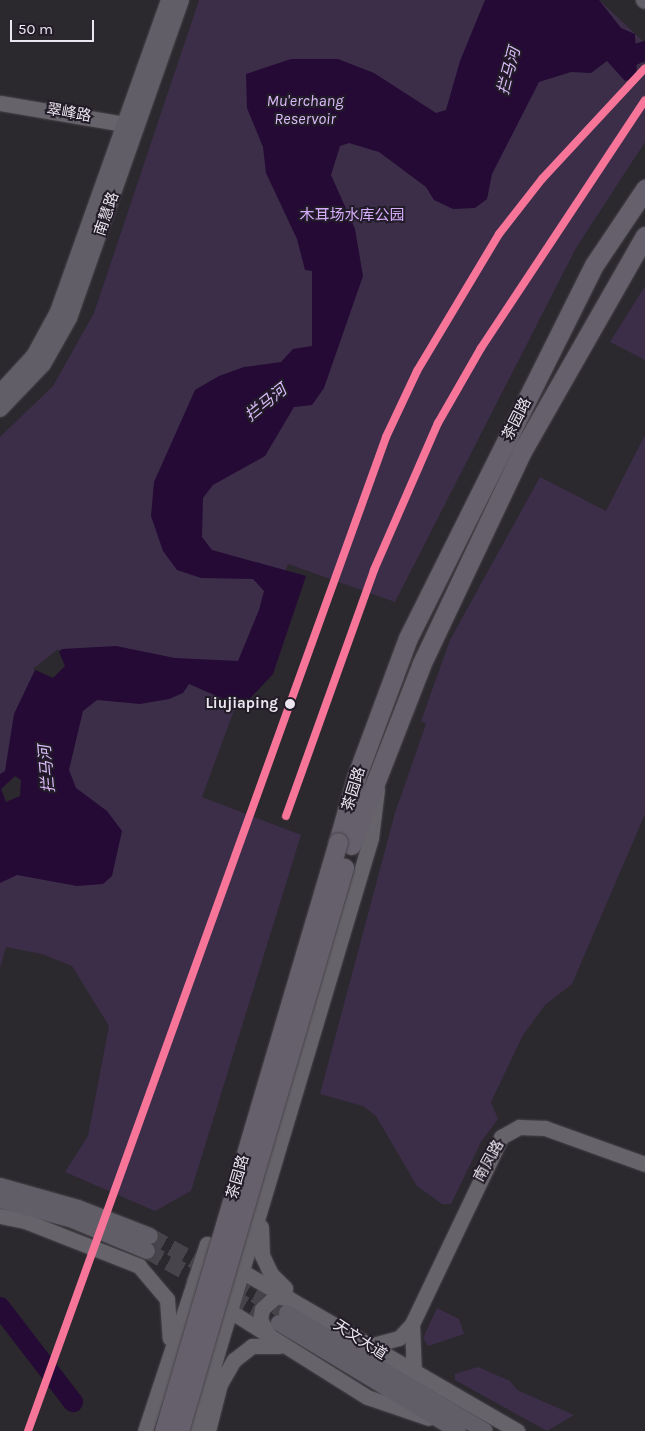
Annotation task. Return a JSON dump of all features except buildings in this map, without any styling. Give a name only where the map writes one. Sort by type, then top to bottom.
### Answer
[{"type":"main road","name":"南慧路","points":[[0,409],[43,364],[69,318],[132,125],[169,0]]},
{"type":"main road","name":"南慧路","points":[[0,393],[34,356],[58,312],[181,0]]},
{"type":"main road","name":"茶园路","points":[[179,1431],[345,843],[356,775],[408,638],[594,265],[645,189]]},
{"type":"main road","name":"茶园路","points":[[164,1431],[345,843],[379,779],[421,665],[521,453],[645,236]]},
{"type":"main road","points":[[0,1186],[78,1208],[149,1244],[0,1200]]},
{"type":"main road","name":"天文大道","points":[[451,1427],[283,1318],[485,1431]]},
{"type":"street","name":"翠峰路","points":[[0,103],[132,125]]},
{"type":"street","name":"茶园路","points":[[194,1431],[371,838],[379,779]]},
{"type":"street","name":"南凤路","points":[[412,1324],[501,1137],[519,1127],[545,1128],[645,1164]]},
{"type":"street","points":[[264,1198],[262,1255],[271,1274],[299,1301]]},
{"type":"street","points":[[0,1216],[25,1221],[139,1266],[167,1300],[172,1328],[166,1367]]},
{"type":"street","name":"天文大道","points":[[451,1427],[367,1397],[279,1346],[230,1311],[192,1290],[207,1244],[243,1272],[299,1301],[414,1374],[517,1431]]},
{"type":"street","points":[[145,1431],[192,1290]]},
{"type":"street","points":[[279,1346],[264,1332],[262,1309],[276,1296],[299,1301]]},
{"type":"street","points":[[369,1346],[399,1338],[412,1324]]},
{"type":"street","points":[[412,1324],[414,1374]]},
{"type":"street","points":[[208,1431],[220,1384],[234,1360],[252,1346],[279,1346]]},
{"type":"street","points":[[166,1367],[180,1352],[198,1352],[205,1357],[207,1383]]},
{"type":"green space","name":"木耳场水库公园","points":[[199,0],[599,0],[645,43],[645,142],[576,248],[395,602],[288,564],[202,797],[301,835],[191,1191],[155,1211],[65,1172],[88,1136],[109,1026],[72,966],[42,954],[6,947],[0,968],[0,437],[53,386],[94,313]]},
{"type":"green space","points":[[645,286],[645,360],[610,342]]},
{"type":"green space","points":[[645,435],[645,814],[572,984],[545,1005],[523,1035],[491,1102],[498,1119],[481,1142],[451,1204],[442,1204],[417,1186],[376,1116],[363,1106],[320,1094],[395,813],[426,724],[421,721],[450,640],[540,477],[606,511]]},
{"type":"green space","points":[[437,1308],[459,1319],[464,1334],[428,1346],[423,1338]]},
{"type":"green space","points":[[478,1367],[510,1381],[517,1390],[574,1415],[547,1431],[455,1380],[455,1374]]},
{"type":"water","name":"Mu'erchang Reservoir","points":[[485,0],[599,0],[621,28],[635,34],[637,77],[625,81],[607,61],[591,73],[571,72],[539,82],[492,174],[487,199],[475,208],[453,209],[434,200],[426,187],[379,152],[349,143],[340,146],[331,175],[355,229],[363,276],[324,388],[312,405],[294,407],[265,456],[213,485],[203,498],[202,537],[212,550],[306,576],[273,674],[242,707],[189,684],[183,693],[169,699],[140,704],[97,700],[83,711],[69,770],[76,788],[107,811],[122,831],[112,876],[103,884],[77,886],[17,875],[0,883],[0,774],[5,771],[14,714],[35,670],[62,649],[116,646],[175,658],[238,661],[259,610],[264,591],[253,579],[201,578],[177,570],[163,551],[151,516],[154,482],[195,390],[219,376],[244,367],[281,362],[293,349],[312,346],[312,271],[305,270],[297,239],[266,173],[263,147],[247,108],[246,74],[291,59],[338,59],[374,73],[436,113],[446,110],[460,61]]},
{"type":"pier","points":[[58,649],[65,666],[53,678],[33,669]]},
{"type":"pier","points":[[15,776],[21,780],[20,796],[6,802],[1,789]]},
{"type":"waterway","name":"拦马河","points":[[606,49],[633,55],[645,51]]},
{"type":"waterway","name":"拦马河","points":[[0,1307],[73,1402]]},
{"type":"tunnel","points":[[150,1236],[287,1313]]},
{"type":"tunnel","points":[[147,1251],[279,1323]]},
{"type":"transit line","points":[[28,1431],[386,437],[417,371],[499,234],[542,179],[645,68]]},
{"type":"transit line","points":[[286,816],[374,570],[438,423],[481,348],[645,100]]},
{"type":"place","name":"Liujiaping","points":[[290,704]]}]
